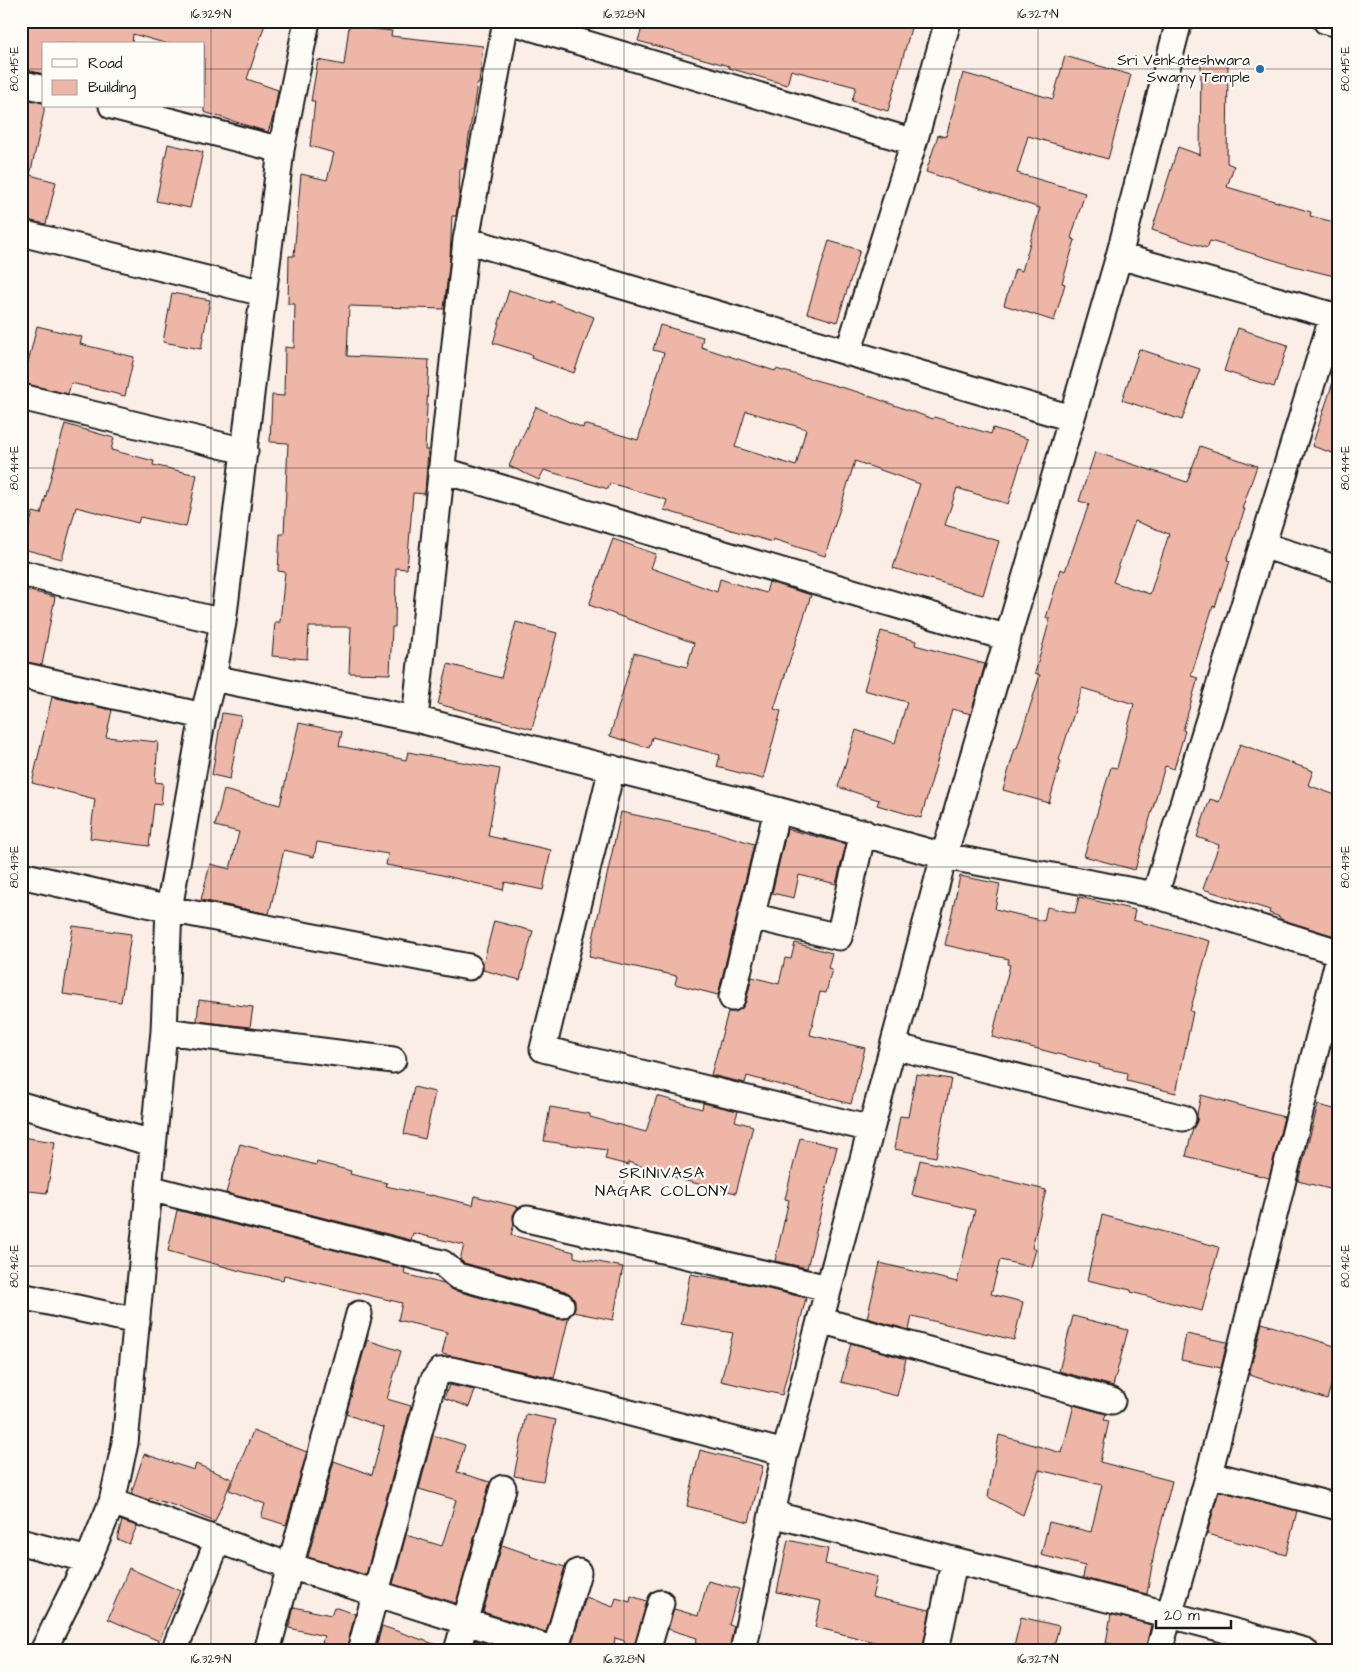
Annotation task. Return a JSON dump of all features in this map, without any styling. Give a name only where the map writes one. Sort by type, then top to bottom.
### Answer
[{"type":"street","points":[[43,1651],[88,1560],[112,1502],[124,1442],[164,1030],[169,909],[203,716],[213,678],[223,622],[281,150],[307,21]]},
{"type":"street","points":[[415,719],[466,240],[506,21]]},
{"type":"street","points":[[510,21],[914,142]]},
{"type":"street","points":[[848,352],[914,142],[948,21]]},
{"type":"street","points":[[743,1651],[785,1453],[828,1288],[944,856],[1119,256],[1179,21]]},
{"type":"street","points":[[1326,21],[1338,24]]},
{"type":"street","points":[[21,83],[42,88]]},
{"type":"street","points":[[120,108],[281,150]]},
{"type":"street","points":[[21,232],[264,293]]},
{"type":"street","points":[[466,240],[1071,418]]},
{"type":"street","points":[[1119,256],[1335,316],[1154,895]]},
{"type":"street","points":[[21,397],[245,451]]},
{"type":"street","points":[[441,470],[1008,638]]},
{"type":"street","points":[[1262,545],[1338,569]]},
{"type":"street","points":[[21,573],[223,622]]},
{"type":"street","points":[[21,675],[203,716]]},
{"type":"street","points":[[213,678],[415,719],[863,832],[944,856],[1154,895],[1338,952]]},
{"type":"street","points":[[612,768],[542,1049],[871,1129]]},
{"type":"street","points":[[732,998],[777,810]]},
{"type":"street","points":[[751,916],[839,938],[863,832]]},
{"type":"street","points":[[21,875],[169,909],[468,967]]},
{"type":"street","points":[[1159,1651],[1209,1474],[1338,961]]},
{"type":"street","points":[[164,1030],[393,1060]]},
{"type":"street","points":[[893,1046],[1183,1118]]},
{"type":"street","points":[[21,1105],[152,1144]]},
{"type":"street","points":[[149,1188],[442,1263],[456,1276],[561,1305]]},
{"type":"street","points":[[527,1218],[828,1288]]},
{"type":"street","points":[[21,1296],[137,1321]]},
{"type":"street","points":[[267,1651],[358,1314]]},
{"type":"street","points":[[820,1320],[1112,1401]]},
{"type":"street","points":[[360,1651],[433,1382],[440,1371],[451,1370],[549,1392],[785,1453]]},
{"type":"street","points":[[1209,1474],[1338,1507]]},
{"type":"street","points":[[456,1651],[503,1488]]},
{"type":"street","points":[[112,1502],[290,1566],[556,1650],[578,1572]]},
{"type":"street","points":[[772,1514],[954,1562],[1169,1613],[1306,1651]]},
{"type":"street","points":[[174,1651],[218,1540]]},
{"type":"street","points":[[21,1542],[88,1560]]},
{"type":"street","points":[[936,1651],[954,1562]]},
{"type":"street","points":[[647,1651],[661,1604]]},
{"type":"building","points":[[21,21],[266,21],[247,79],[278,90],[274,114],[268,132],[204,112],[205,42],[161,42],[133,34],[132,42],[42,42],[42,74],[21,69]]},
{"type":"building","points":[[644,21],[913,21],[888,111],[852,101],[856,87],[791,70],[787,85],[729,68],[729,66],[638,41]]},
{"type":"building","points":[[349,26],[392,31],[391,36],[483,46],[479,84],[477,84],[464,169],[460,169],[456,216],[452,216],[450,258],[444,309],[349,306],[347,356],[429,360],[425,450],[428,450],[425,494],[413,493],[407,569],[396,568],[395,627],[392,627],[390,674],[349,673],[351,627],[309,627],[307,659],[272,656],[275,622],[280,622],[285,572],[278,571],[280,534],[284,534],[288,443],[270,442],[272,395],[284,396],[285,347],[294,348],[295,304],[288,304],[289,256],[294,256],[301,174],[327,180],[334,153],[310,146],[315,101],[311,101],[318,60],[344,65]]},
{"type":"building","points":[[1065,56],[1131,75],[1108,159],[1028,136],[1017,173],[1085,193],[1071,238],[1075,240],[1062,283],[1065,284],[1054,321],[1004,305],[1015,269],[1022,271],[1040,208],[926,172],[938,135],[946,137],[963,73],[1053,99]]},
{"type":"building","points":[[1201,61],[1228,61],[1227,163],[1234,166],[1227,187],[1311,212],[1310,216],[1338,223],[1338,277],[1210,241],[1207,248],[1152,230],[1178,147],[1200,155]]},
{"type":"building","points":[[21,98],[42,103],[42,108],[44,108],[30,175],[56,182],[46,224],[21,219]]},
{"type":"building","points":[[168,144],[203,152],[190,208],[156,201]]},
{"type":"building","points":[[829,241],[860,250],[837,322],[807,313]]},
{"type":"building","points":[[509,290],[551,303],[551,301],[594,317],[574,373],[531,358],[532,355],[493,343]]},
{"type":"building","points":[[172,293],[210,300],[201,349],[163,342]]},
{"type":"building","points":[[660,325],[703,337],[701,347],[775,371],[776,369],[858,392],[933,419],[934,417],[991,434],[993,428],[1028,439],[1008,504],[957,488],[945,525],[999,541],[983,595],[893,568],[920,484],[855,461],[825,556],[773,539],[772,542],[664,510],[667,500],[610,483],[608,489],[544,470],[539,480],[509,466],[536,407],[583,428],[584,424],[638,440],[664,353],[653,350]],"holes":[[[746,411],[806,429],[796,466],[735,447]]]},
{"type":"building","points":[[37,326],[82,337],[80,344],[134,357],[125,396],[71,383],[68,394],[23,383]]},
{"type":"building","points":[[1238,328],[1288,345],[1274,387],[1224,371]]},
{"type":"building","points":[[1139,349],[1200,369],[1182,420],[1122,400]]},
{"type":"building","points":[[1334,379],[1338,379],[1338,455],[1312,446]]},
{"type":"building","points":[[65,424],[114,438],[111,450],[154,461],[153,465],[197,475],[186,527],[140,517],[138,523],[76,507],[62,559],[23,549],[33,512],[41,514]]},
{"type":"building","points":[[1200,446],[1257,466],[1242,509],[1245,509],[1227,560],[1230,561],[1215,607],[1213,606],[1191,676],[1198,678],[1174,769],[1165,766],[1135,870],[1084,856],[1111,767],[1117,768],[1134,704],[1082,688],[1059,760],[1061,761],[1049,803],[1003,790],[1040,675],[1035,673],[1050,619],[1046,618],[1061,569],[1065,571],[1089,504],[1079,501],[1095,452],[1187,482]],"holes":[[[1135,521],[1169,534],[1150,594],[1113,582]]]},
{"type":"building","points":[[613,539],[656,554],[651,568],[717,592],[720,579],[766,593],[769,582],[811,595],[774,709],[781,711],[763,779],[717,767],[720,755],[652,737],[649,748],[610,736],[634,653],[687,667],[694,643],[589,605]]},
{"type":"building","points":[[21,589],[55,597],[42,665],[21,661]]},
{"type":"building","points":[[516,622],[557,633],[532,729],[438,704],[448,664],[501,678]]},
{"type":"building","points":[[881,631],[916,641],[915,645],[985,664],[971,714],[952,709],[921,818],[877,805],[879,800],[838,787],[856,730],[895,743],[907,702],[864,690]]},
{"type":"building","points":[[52,697],[112,710],[106,737],[158,742],[155,782],[163,783],[161,805],[154,804],[149,846],[90,838],[95,799],[32,783]]},
{"type":"building","points":[[222,713],[241,716],[230,779],[212,775]]},
{"type":"building","points":[[299,723],[342,732],[339,746],[406,760],[408,752],[500,769],[488,836],[551,850],[543,890],[505,882],[503,890],[438,874],[386,865],[388,854],[317,842],[314,857],[284,850],[269,914],[201,900],[210,864],[230,869],[239,832],[215,826],[224,790],[280,805]]},
{"type":"building","points":[[1240,744],[1313,771],[1308,785],[1338,796],[1338,937],[1280,919],[1280,917],[1269,913],[1270,910],[1203,889],[1219,845],[1197,837],[1210,799],[1219,802]]},
{"type":"building","points":[[621,812],[715,832],[754,844],[718,995],[675,984],[677,976],[589,957]]},
{"type":"building","points":[[787,829],[846,844],[836,884],[799,875],[794,898],[772,893]]},
{"type":"building","points":[[960,876],[1000,884],[995,909],[1044,921],[1047,907],[1075,913],[1079,897],[1135,910],[1133,920],[1210,941],[1190,1011],[1193,1012],[1176,1093],[1127,1081],[1128,1073],[1099,1067],[1100,1065],[992,1037],[1010,965],[1007,964],[1009,959],[945,945]]},
{"type":"building","points":[[494,921],[533,931],[520,980],[483,970]]},
{"type":"building","points":[[73,926],[131,934],[121,1002],[63,994]]},
{"type":"building","points":[[795,943],[832,953],[828,968],[832,969],[826,993],[820,992],[810,1035],[865,1048],[851,1104],[747,1076],[745,1083],[711,1075],[728,1012],[736,1012],[743,1007],[752,977],[779,984],[785,958],[791,959]]},
{"type":"building","points":[[199,1000],[253,1007],[250,1027],[197,1021]]},
{"type":"building","points":[[916,1074],[951,1079],[936,1157],[894,1149],[900,1116],[908,1117]]},
{"type":"building","points":[[414,1087],[435,1092],[425,1139],[404,1134]]},
{"type":"building","points":[[1201,1095],[1284,1117],[1269,1178],[1186,1156],[1193,1128],[1197,1121]]},
{"type":"building","points":[[657,1096],[702,1109],[703,1103],[738,1111],[735,1121],[753,1126],[736,1193],[686,1181],[628,1162],[628,1165],[605,1159],[607,1150],[544,1141],[550,1107],[590,1114],[590,1117],[646,1132]]},
{"type":"building","points":[[1318,1105],[1338,1110],[1338,1191],[1298,1181]]},
{"type":"building","points":[[21,1137],[55,1142],[47,1193],[21,1190]]},
{"type":"building","points":[[800,1138],[837,1147],[807,1268],[775,1261],[789,1200],[785,1199]]},
{"type":"building","points":[[240,1144],[316,1165],[317,1162],[351,1171],[350,1174],[387,1183],[386,1186],[473,1205],[475,1196],[518,1207],[513,1215],[514,1224],[511,1235],[574,1252],[574,1257],[623,1267],[613,1320],[573,1312],[575,1301],[565,1291],[464,1263],[460,1260],[464,1245],[413,1233],[411,1240],[226,1193]]},
{"type":"building","points":[[920,1160],[1046,1190],[1032,1248],[1036,1249],[1031,1267],[1000,1260],[991,1294],[1023,1302],[1014,1340],[912,1316],[909,1330],[867,1318],[880,1263],[957,1282],[975,1210],[912,1195]]},
{"type":"building","points":[[177,1210],[405,1268],[404,1274],[444,1284],[453,1290],[557,1319],[564,1319],[569,1316],[554,1378],[442,1354],[447,1332],[398,1320],[402,1303],[284,1275],[283,1280],[244,1272],[168,1251]]},
{"type":"building","points":[[1102,1215],[1219,1247],[1202,1311],[1131,1292],[1131,1290],[1087,1280]]},
{"type":"building","points":[[690,1274],[738,1282],[806,1298],[782,1395],[721,1381],[733,1333],[681,1324]]},
{"type":"building","points":[[1073,1316],[1128,1330],[1113,1386],[1059,1371]]},
{"type":"building","points":[[1262,1323],[1338,1347],[1338,1363],[1327,1399],[1249,1375]]},
{"type":"building","points":[[1186,1334],[1227,1342],[1221,1368],[1181,1360]]},
{"type":"building","points":[[367,1340],[401,1351],[387,1399],[411,1406],[366,1575],[308,1557],[334,1461],[372,1475],[384,1428],[346,1414]]},
{"type":"building","points":[[851,1343],[906,1359],[897,1396],[841,1382]]},
{"type":"building","points":[[449,1385],[475,1390],[469,1407],[444,1398]]},
{"type":"building","points":[[1074,1405],[1106,1414],[1104,1420],[1109,1421],[1100,1462],[1172,1481],[1155,1548],[1147,1594],[1083,1578],[1085,1566],[1041,1555],[1049,1522],[1091,1532],[1102,1485],[1039,1470],[1023,1515],[988,1497],[999,1435],[1062,1453]]},
{"type":"building","points":[[526,1414],[556,1420],[543,1481],[514,1476]]},
{"type":"building","points":[[253,1431],[307,1452],[286,1525],[261,1517],[265,1504],[229,1490]]},
{"type":"building","points":[[433,1435],[465,1445],[457,1472],[490,1482],[456,1603],[393,1584],[406,1535],[442,1546],[456,1500],[419,1489]]},
{"type":"building","points":[[700,1450],[763,1466],[749,1522],[687,1506]]},
{"type":"building","points":[[144,1454],[194,1470],[196,1464],[232,1479],[215,1522],[176,1506],[131,1494]]},
{"type":"building","points":[[1219,1491],[1297,1511],[1286,1555],[1207,1534]]},
{"type":"building","points":[[122,1521],[137,1526],[129,1544],[117,1539]]},
{"type":"building","points":[[788,1540],[828,1549],[825,1564],[877,1577],[872,1597],[930,1610],[922,1651],[904,1651],[890,1648],[890,1646],[815,1627],[821,1601],[777,1592]]},
{"type":"building","points":[[502,1545],[565,1567],[546,1632],[483,1612]]},
{"type":"building","points":[[129,1568],[180,1591],[159,1641],[108,1619]]},
{"type":"building","points":[[708,1581],[739,1589],[729,1625],[734,1626],[729,1651],[693,1651],[697,1638],[668,1629],[674,1609],[698,1616]]},
{"type":"building","points":[[631,1596],[647,1601],[633,1651],[624,1651],[625,1641],[615,1638],[613,1651],[572,1651],[571,1646],[586,1597],[613,1607],[616,1598],[630,1602]]},
{"type":"building","points":[[294,1607],[331,1615],[334,1607],[355,1614],[346,1651],[322,1643],[324,1636],[289,1628]]},
{"type":"building","points":[[1111,1614],[1151,1625],[1145,1650],[1106,1643]]},
{"type":"building","points":[[1021,1617],[1059,1626],[1053,1651],[1013,1651]]},
{"type":"building","points":[[382,1626],[443,1647],[443,1651],[375,1651]]},
{"type":"building","points":[[475,1640],[510,1651],[472,1651]]},
{"type":"place","name":"Sri Venkateshwara Swamy Temple","points":[[1260,69]]},
{"type":"district","name":"SRINIVASA NAGAR COLONY","points":[[662,1181]]}]
